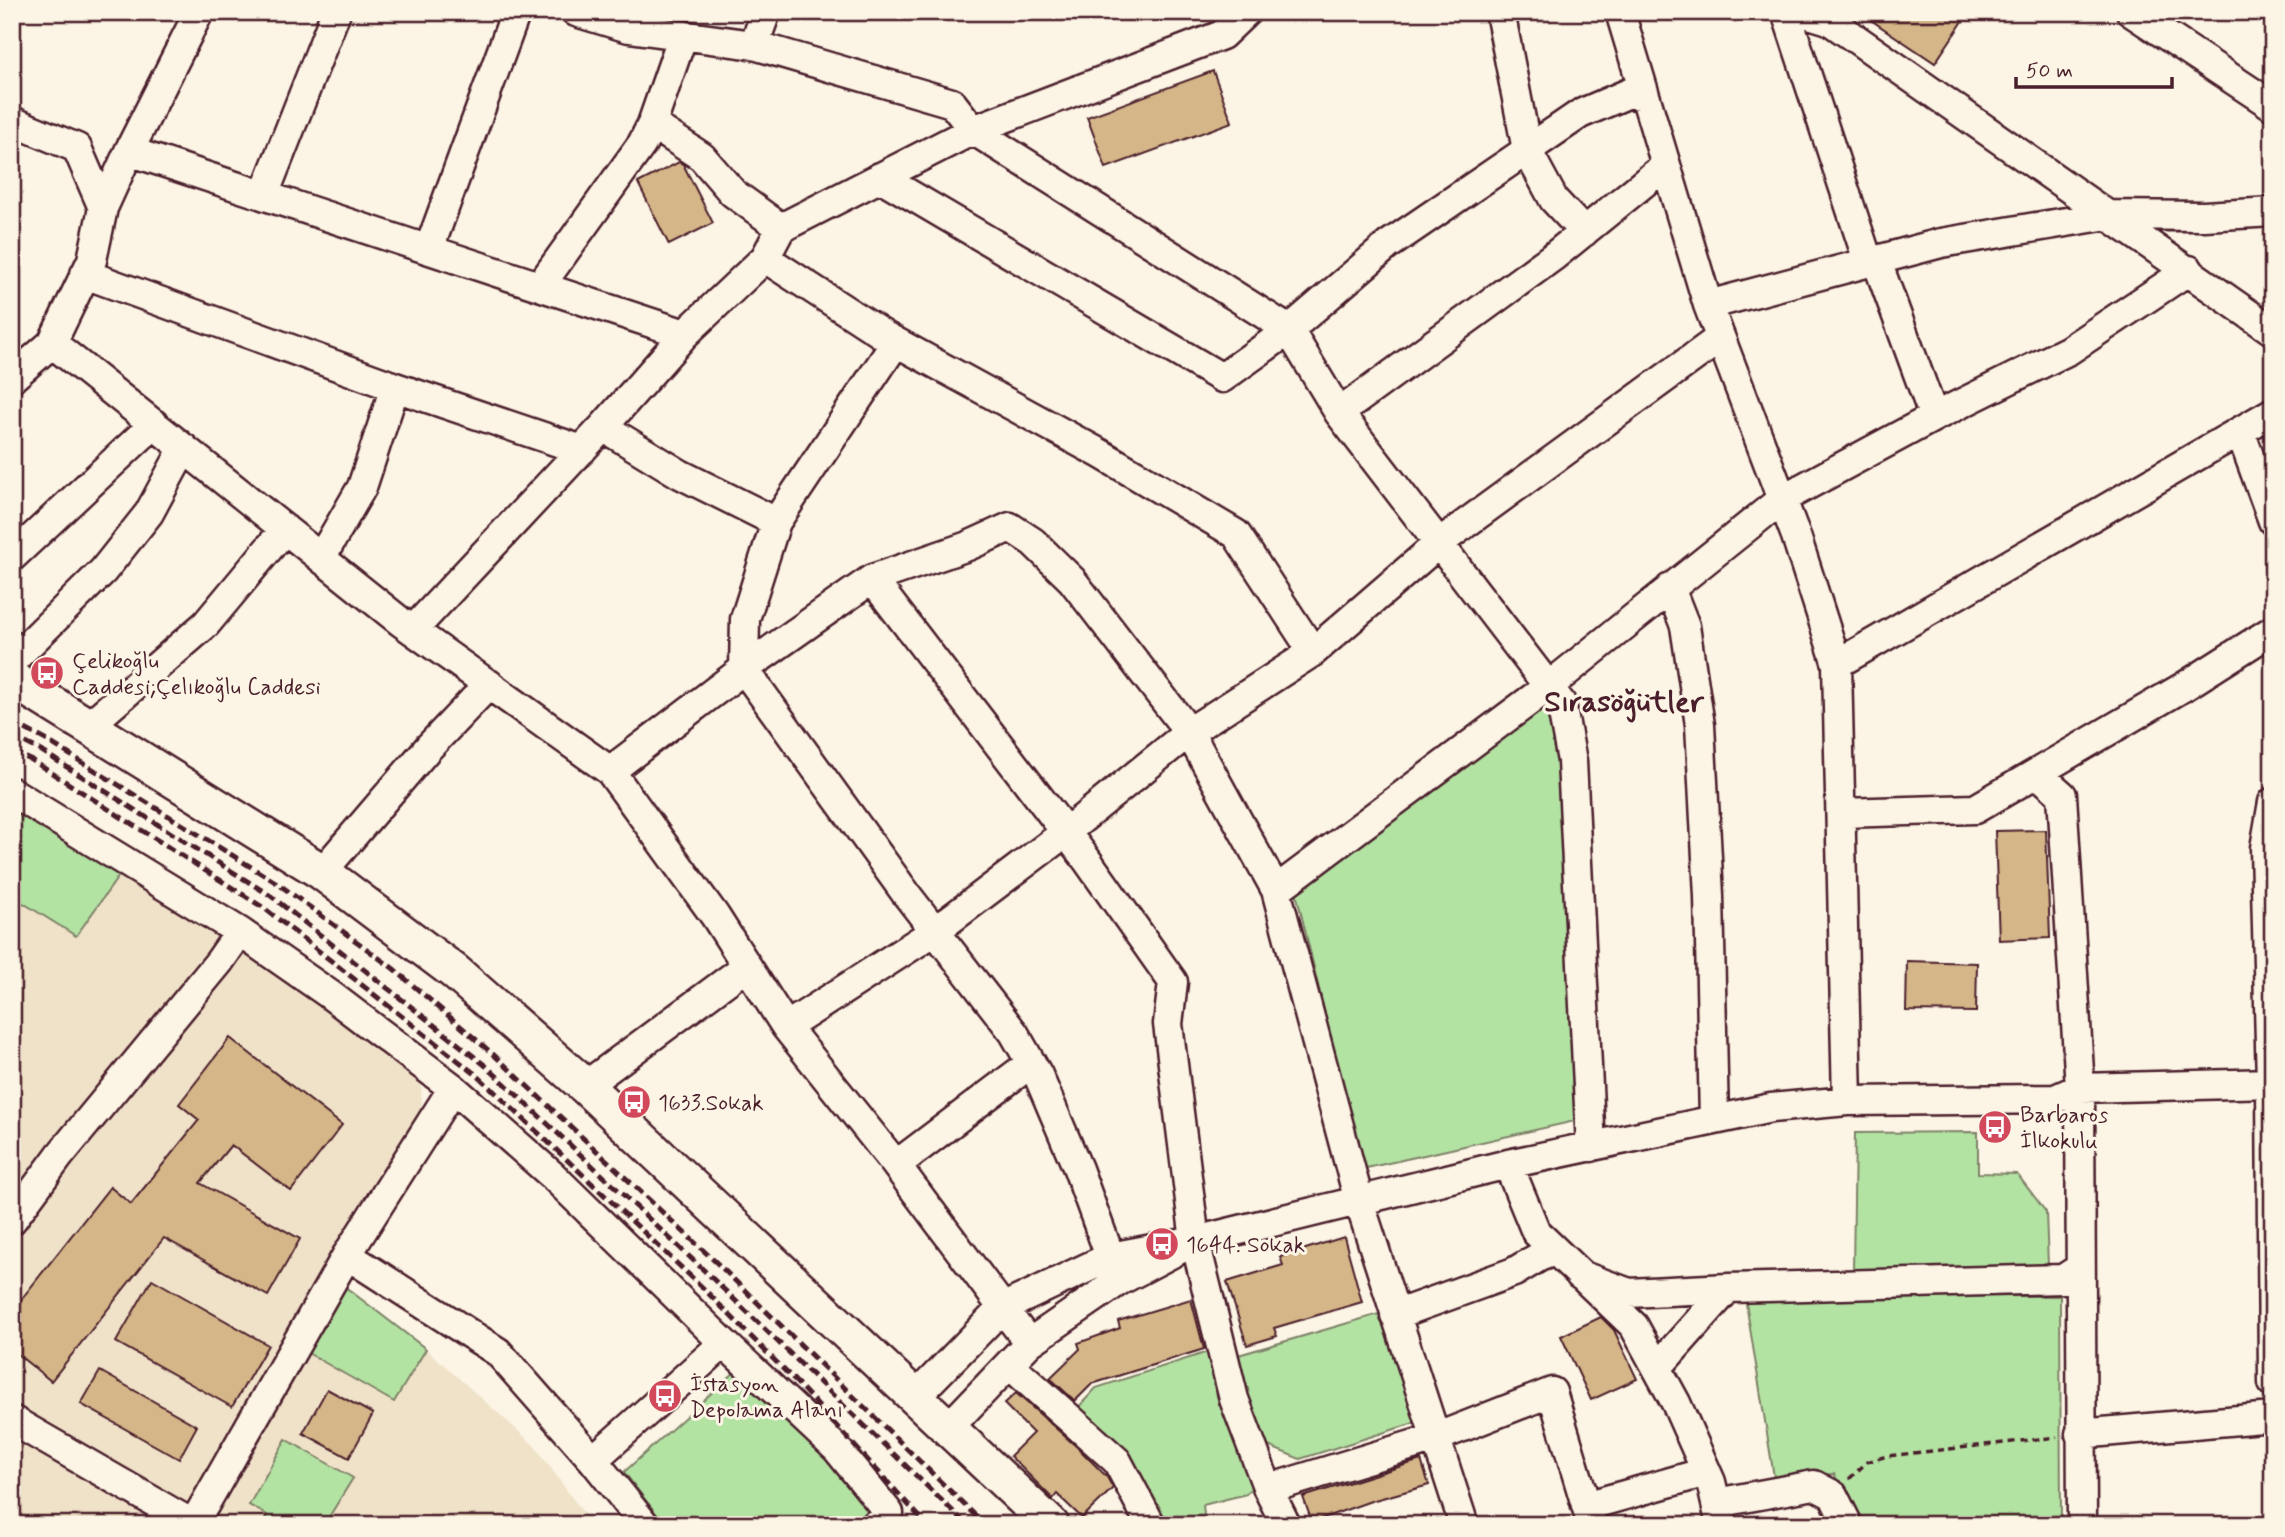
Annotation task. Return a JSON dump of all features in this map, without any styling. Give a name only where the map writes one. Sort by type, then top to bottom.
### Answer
[{"type":"main road","points":[[12,679],[322,872],[455,972],[585,1086],[1051,1525]]},
{"type":"street","points":[[12,378],[52,343],[92,260],[103,208],[199,12]]},
{"type":"street","points":[[264,195],[336,12]]},
{"type":"street","points":[[429,249],[516,12]]},
{"type":"street","points":[[576,12],[632,20],[683,35],[754,45],[952,103],[972,130],[1289,330],[1339,413],[1561,703],[1572,761],[1591,1147]]},
{"type":"street","points":[[754,45],[766,12]]},
{"type":"street","points":[[413,630],[582,450],[685,334],[765,258],[781,228],[972,130],[1222,35],[1246,12]]},
{"type":"street","points":[[1500,12],[1527,150],[1554,200],[1584,232]]},
{"type":"street","points":[[1620,12],[1708,305],[1782,499],[1837,664],[1847,1101]]},
{"type":"street","points":[[1786,12],[1872,260],[1934,417]]},
{"type":"street","points":[[1803,12],[1829,20],[2273,331]]},
{"type":"street","points":[[2131,12],[2273,106]]},
{"type":"street","points":[[540,286],[642,144],[652,124],[683,35]]},
{"type":"street","points":[[880,177],[1222,378],[1289,330],[1388,245],[1580,114],[1629,93],[1645,96]]},
{"type":"street","points":[[12,121],[77,148],[103,208]]},
{"type":"street","points":[[652,124],[702,157],[733,193],[781,228]]},
{"type":"street","points":[[129,151],[685,334]]},
{"type":"street","points":[[1339,413],[1584,232],[1666,164]]},
{"type":"street","points":[[1708,305],[1941,243],[2108,215],[2204,216],[2273,212]]},
{"type":"street","points":[[765,258],[895,342],[1101,454],[1236,534],[1314,652]]},
{"type":"street","points":[[1276,890],[1549,686],[1782,499],[1934,417],[2069,350],[2189,270]]},
{"type":"street","points":[[85,274],[395,387],[582,450]]},
{"type":"street","points":[[786,1027],[935,931],[1066,832],[1189,732],[1314,652],[1439,543],[1720,338]]},
{"type":"street","points":[[895,342],[776,522],[744,619],[744,669],[935,931],[1014,1033],[1031,1063],[1078,1169],[1115,1269]]},
{"type":"street","points":[[52,343],[413,630],[610,771],[715,916],[786,1027],[896,1165],[1029,1343]]},
{"type":"street","points":[[321,558],[362,487],[395,387]]},
{"type":"street","points":[[1837,664],[2273,412]]},
{"type":"street","points":[[12,557],[154,424]]},
{"type":"street","points":[[603,427],[680,474],[776,522]]},
{"type":"street","points":[[2240,431],[2273,521]]},
{"type":"street","points":[[12,661],[103,571],[149,513],[184,448]]},
{"type":"street","points":[[610,771],[744,669],[872,579],[968,546],[1010,527],[1033,542],[1072,580],[1189,732],[1276,890],[1359,1200],[1464,1525]]},
{"type":"street","points":[[87,727],[206,624],[285,529]]},
{"type":"street","points":[[872,579],[1066,832],[1173,982],[1168,1024],[1195,1241],[1234,1399],[1268,1489],[1286,1525]]},
{"type":"street","points":[[1670,588],[1685,626],[1700,725],[1709,896],[1714,1120]]},
{"type":"street","points":[[1841,813],[1975,809],[2185,686],[2273,630]]},
{"type":"street","points":[[322,872],[429,747],[489,684]]},
{"type":"street","points":[[2038,773],[2062,795],[2080,1088],[2082,1525]]},
{"type":"street","points":[[12,792],[240,932],[329,994],[453,1088],[553,1176],[724,1343],[838,1449],[882,1519]]},
{"type":"street","points":[[2273,802],[2269,845],[2273,1383]]},
{"type":"street","points":[[12,1220],[60,1155],[219,962],[240,932]]},
{"type":"street","points":[[585,1086],[747,966]]},
{"type":"street","points":[[896,1165],[1031,1063]]},
{"type":"street","points":[[915,1397],[1002,1308],[1195,1241],[1508,1164],[1771,1108],[1847,1101],[2055,1099],[2080,1088],[2272,1083]]},
{"type":"street","points":[[12,1420],[194,1525],[346,1255],[453,1088]]},
{"type":"street","points":[[1508,1164],[1536,1232],[1634,1326],[1676,1403],[1706,1472],[1718,1514],[1814,1485],[1833,1495],[1848,1525]]},
{"type":"street","points":[[1395,1315],[1514,1272],[1555,1251]]},
{"type":"street","points":[[346,1255],[498,1352],[593,1460],[645,1525]]},
{"type":"street","points":[[1580,1275],[1629,1293],[2063,1279],[2080,1268]]},
{"type":"street","points":[[948,1428],[1029,1343],[1115,1269]]},
{"type":"street","points":[[1657,1368],[1728,1288]]},
{"type":"street","points":[[593,1460],[724,1343]]},
{"type":"street","points":[[1009,1364],[1118,1461],[1151,1525]]},
{"type":"street","points":[[1268,1489],[1435,1438],[1552,1392],[1589,1516],[1706,1472]]},
{"type":"street","points":[[2080,1434],[2273,1417]]},
{"type":"path","points":[[1833,1495],[1867,1462],[1887,1456],[2080,1434]]},
{"type":"shaded area","points":[[12,808],[268,966],[421,1083],[422,1112],[323,1269],[426,1349],[534,1445],[592,1525],[12,1525]]},
{"type":"green space","points":[[1537,702],[1551,711],[1560,749],[1575,1121],[1362,1169],[1294,884]]},
{"type":"green space","points":[[12,808],[123,870],[76,936],[12,896]]},
{"type":"green space","points":[[1978,1132],[1978,1173],[2017,1174],[2046,1212],[2048,1266],[1853,1271],[1855,1133]]},
{"type":"green space","points":[[344,1286],[426,1349],[394,1402],[306,1352]]},
{"type":"green space","points":[[2060,1296],[2061,1525],[1861,1525],[1834,1474],[1774,1477],[1745,1297]]},
{"type":"green space","points":[[1379,1314],[1417,1422],[1300,1459],[1263,1444],[1235,1356]]},
{"type":"green space","points":[[1211,1351],[1254,1485],[1246,1494],[1203,1505],[1205,1525],[1159,1525],[1131,1457],[1075,1411],[1096,1388]]},
{"type":"green space","points":[[737,1370],[872,1500],[869,1518],[861,1525],[665,1525],[624,1472]]},
{"type":"green space","points":[[286,1439],[353,1478],[324,1525],[262,1525],[267,1515],[249,1505]]},
{"type":"building","points":[[1859,12],[1969,12],[1935,63]]},
{"type":"building","points":[[1213,71],[1232,122],[1106,168],[1087,117]]},
{"type":"building","points":[[679,162],[683,164],[713,223],[669,245],[638,183]]},
{"type":"building","points":[[2046,830],[2050,938],[1999,940],[1995,831]]},
{"type":"building","points":[[1907,961],[1977,963],[1976,1012],[1906,1011]]},
{"type":"building","points":[[230,1038],[342,1125],[291,1191],[231,1145],[200,1183],[300,1239],[268,1296],[164,1238],[51,1381],[12,1350],[12,1311],[110,1187],[131,1204],[199,1120],[179,1104]]},
{"type":"building","points":[[1344,1237],[1362,1302],[1274,1328],[1277,1336],[1247,1345],[1227,1282],[1283,1265],[1280,1257]]},
{"type":"building","points":[[152,1279],[268,1345],[232,1407],[116,1342]]},
{"type":"building","points":[[1191,1299],[1204,1349],[1092,1384],[1075,1401],[1050,1378],[1080,1349],[1078,1343],[1120,1328],[1118,1321]]},
{"type":"building","points":[[1601,1317],[1614,1330],[1637,1379],[1591,1400],[1561,1336]]},
{"type":"building","points":[[100,1371],[197,1426],[179,1459],[81,1404]]},
{"type":"building","points":[[327,1389],[373,1414],[349,1458],[303,1433]]},
{"type":"building","points":[[1016,1393],[1077,1447],[1107,1477],[1113,1488],[1082,1518],[1057,1494],[1053,1499],[1010,1456],[1033,1433],[1004,1404]]},
{"type":"building","points":[[1421,1460],[1429,1485],[1371,1501],[1312,1522],[1303,1497]]},
{"type":"railway","points":[[12,722],[46,740],[277,883],[394,969],[494,1055],[719,1265],[985,1525]]},
{"type":"railway","points":[[12,736],[40,750],[271,896],[486,1066],[710,1276],[967,1525]]},
{"type":"railway","points":[[12,751],[33,761],[264,908],[479,1077],[702,1287],[799,1385],[927,1525]]},
{"type":"place","name":"Çelikoğlu Caddesi;Çelıkoğlu Caddesi","points":[[47,673]]},
{"type":"place","name":"1633.Sokak","points":[[634,1102]]},
{"type":"place","name":"Barbaros İlkokulu","points":[[1995,1127]]},
{"type":"place","name":"1644. Sokak","points":[[1162,1244]]},
{"type":"place","name":"İstasyon Depolama Alanı","points":[[665,1396]]},
{"type":"district","name":"Sırasöğütler","points":[[1624,701]]}]
